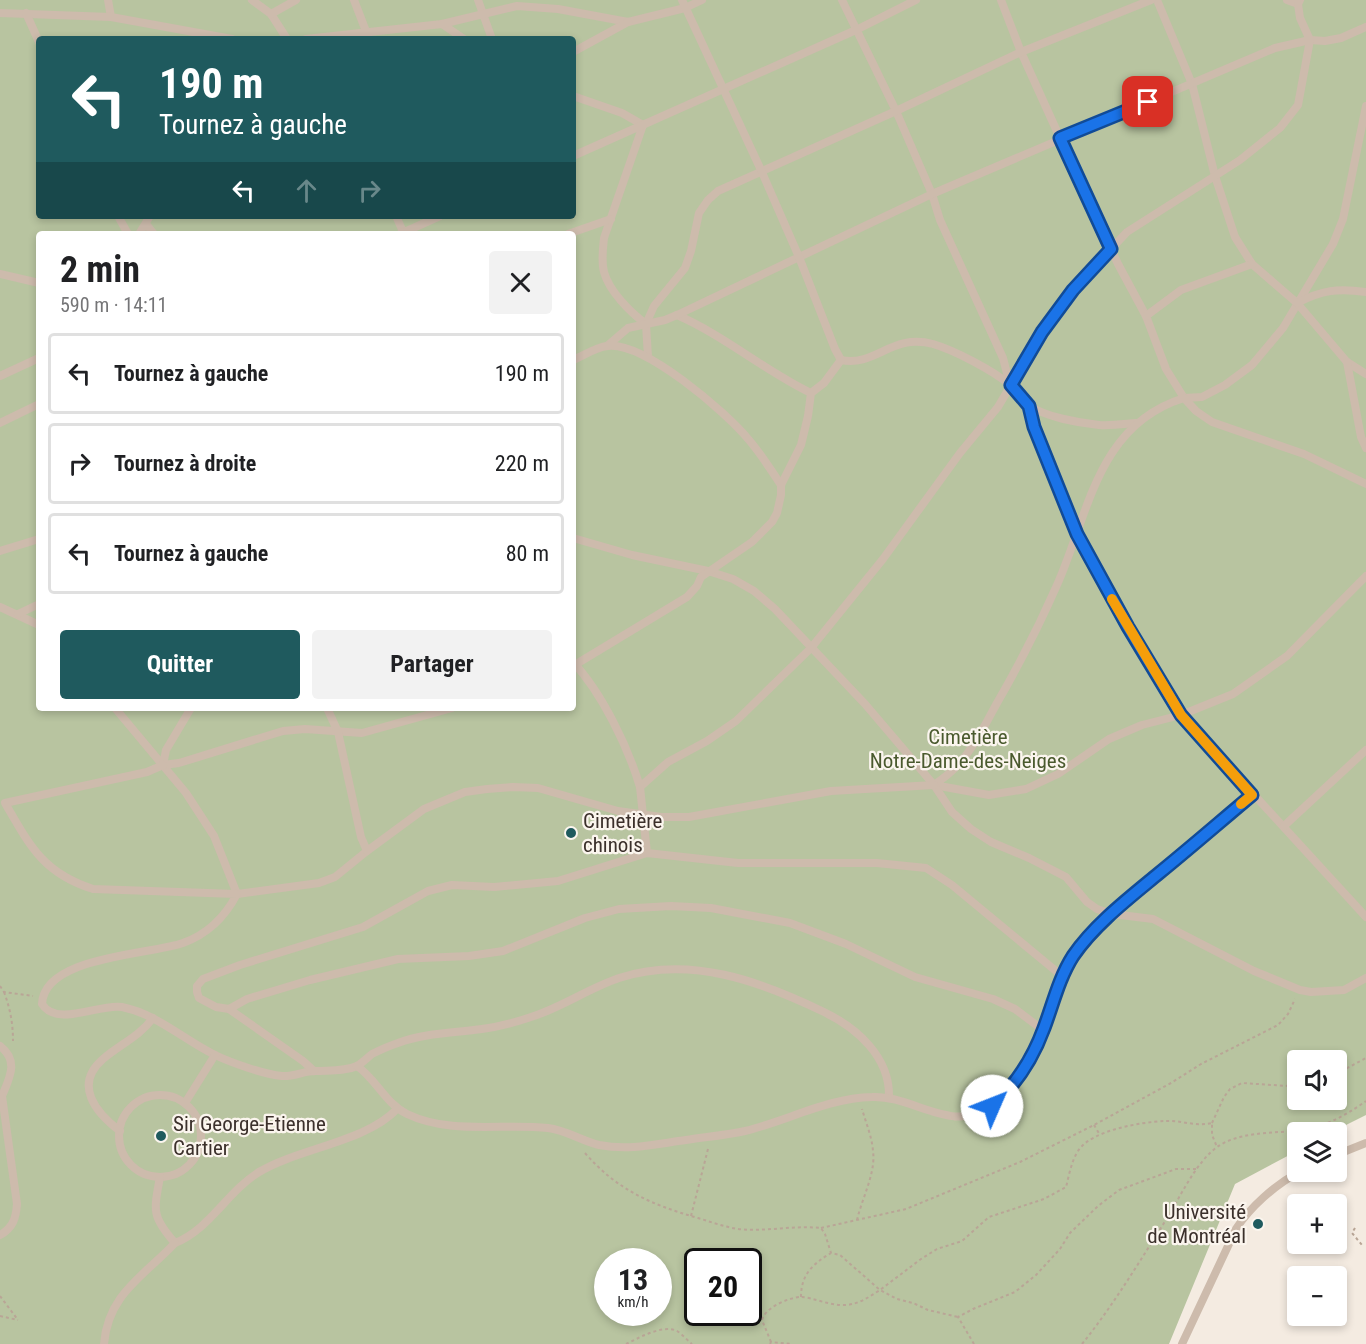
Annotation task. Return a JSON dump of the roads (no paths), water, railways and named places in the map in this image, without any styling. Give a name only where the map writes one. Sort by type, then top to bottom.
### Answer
[{"type":"lane","points":[[108,0],[111,16]]},
{"type":"lane","points":[[252,0],[271,14],[285,36]]},
{"type":"lane","points":[[271,14],[296,0]]},
{"type":"lane","points":[[354,0],[368,36],[442,24],[517,6],[558,9],[628,22]]},
{"type":"lane","points":[[478,0],[491,36]]},
{"type":"lane","points":[[576,50],[628,22],[702,0]]},
{"type":"lane","points":[[842,0],[896,111],[932,194],[940,220],[1003,358],[1011,385]]},
{"type":"lane","points":[[576,155],[856,30],[916,0]]},
{"type":"lane","points":[[1001,0],[1021,52],[1111,249],[1146,316],[1167,369],[1184,398],[1196,411],[1212,422],[1304,454],[1366,484]]},
{"type":"lane","points":[[648,357],[646,324],[654,306],[685,268],[699,213],[718,191],[1021,52],[1151,0]]},
{"type":"lane","points":[[1157,0],[1192,84],[1215,176],[1235,237],[1252,264],[1297,303],[1347,362],[1366,374]]},
{"type":"lane","points":[[640,787],[668,762],[707,741],[736,721],[811,648],[883,559],[960,453],[998,407],[1042,332],[1073,290],[1127,232],[1240,160],[1280,128],[1298,105],[1310,40],[1300,18],[1299,2],[1287,0]]},
{"type":"lane","points":[[684,4],[761,170],[841,360]]},
{"type":"lane","points":[[26,13],[36,36]]},
{"type":"lane","points":[[0,14],[111,16],[216,36]]},
{"type":"lane","points":[[442,24],[460,36]]},
{"type":"lane","points":[[576,359],[607,346],[628,328],[677,315],[932,194],[1060,138],[1275,48],[1310,40],[1325,41],[1341,38],[1366,27]]},
{"type":"lane","points":[[576,97],[622,113],[643,125]]},
{"type":"lane","points":[[934,785],[956,767],[978,737],[1029,645],[1057,584],[1098,476],[1114,450],[1136,423],[1167,404],[1184,398],[1202,397],[1225,385],[1252,365],[1283,328],[1333,244],[1343,219],[1366,106]]},
{"type":"lane","points":[[643,125],[604,238],[602,255],[604,274],[632,314],[646,324]]},
{"type":"lane","points":[[409,231],[434,219]]},
{"type":"lane","points":[[576,231],[611,219]]},
{"type":"lane","points":[[1146,316],[1181,290],[1252,264]]},
{"type":"lane","points":[[0,274],[36,282]]},
{"type":"lane","points":[[1297,303],[1317,292],[1347,290],[1366,292]]},
{"type":"lane","points":[[677,315],[721,339],[784,380],[811,393]]},
{"type":"lane","points":[[841,360],[852,362],[863,360],[894,345],[914,341],[953,350],[1011,385],[1029,406],[1051,415],[1101,425],[1136,423]]},
{"type":"lane","points":[[607,346],[633,351],[648,357],[705,397],[749,440],[781,485]]},
{"type":"lane","points":[[0,376],[36,359]]},
{"type":"lane","points":[[576,663],[687,597],[697,586],[701,577],[752,542],[772,522],[777,513],[781,485],[801,445],[811,393],[825,383],[841,360]]},
{"type":"lane","points":[[1347,362],[1361,437],[1366,448]]},
{"type":"lane","points":[[0,423],[36,405]]},
{"type":"lane","points":[[1029,406],[1034,427],[1077,534],[1128,627],[1181,715],[1366,917]]},
{"type":"lane","points":[[576,539],[632,555],[708,571],[733,579],[754,591],[775,609],[865,704],[934,785],[952,812],[971,829],[991,842],[1029,858],[1066,878],[1087,902],[1097,909],[1112,914],[1153,919],[1254,971],[1300,990],[1311,992],[1344,990],[1366,978]]},
{"type":"lane","points":[[0,551],[36,540]]},
{"type":"lane","points":[[441,711],[362,733],[305,729],[283,731],[179,763],[163,765],[147,772],[3,803],[39,858],[59,875],[76,883],[93,889],[237,894],[319,883],[342,873],[424,809],[465,792],[487,789],[513,787],[538,789],[618,811],[661,817],[689,817],[831,791],[934,785],[988,795],[1026,789],[1058,774],[1109,740],[1142,725],[1181,715],[1233,694],[1287,656],[1366,576]]},
{"type":"lane","points":[[18,614],[36,605]]},
{"type":"lane","points":[[0,607],[36,623]]},
{"type":"lane","points":[[576,667],[596,692],[632,760],[640,787],[647,853]]},
{"type":"lane","points":[[118,711],[186,793],[214,836],[237,894]]},
{"type":"lane","points":[[163,765],[166,750],[189,711]]},
{"type":"lane","points":[[328,711],[338,732],[361,837],[368,851]]},
{"type":"lane","points":[[1284,826],[1366,750]]},
{"type":"lane","points":[[357,1066],[397,1109],[425,1120],[446,1124],[548,1128],[596,1144],[631,1148],[745,1131],[823,1106],[859,1098],[889,1097],[947,1116],[971,1117],[982,1112],[1012,1087],[1024,1069],[1043,1030],[1062,976],[1085,941],[1112,914],[1252,795]]},
{"type":"lane","points":[[314,1071],[229,1009],[216,1007],[200,998],[197,986],[203,979],[240,965],[363,927],[428,891],[452,885],[494,887],[558,881],[647,853],[738,863],[877,863],[926,868],[952,885],[1062,976]]},
{"type":"lane","points":[[237,894],[222,919],[206,931],[184,943],[84,963],[62,974],[49,986],[42,999],[42,1004],[50,1012],[63,1015],[120,1006],[153,1018],[215,1055],[284,1077],[357,1066],[373,1053],[400,1042],[485,1029],[530,1018],[618,979],[640,972],[693,970],[742,978],[837,1018],[868,1043],[879,1059],[889,1086],[889,1097]]},
{"type":"lane","points":[[229,1009],[247,999],[310,980],[398,958],[469,956],[502,951],[585,918],[620,909],[670,906],[711,908],[790,922],[846,944],[915,977],[993,999],[1015,1009],[1043,1030]]},
{"type":"lane","points":[[120,1131],[104,1119],[92,1103],[88,1087],[101,1060],[145,1029],[153,1018]]},
{"type":"lane","points":[[0,1046],[8,1052],[12,1067],[1,1096],[17,1204],[12,1226],[0,1235]]},
{"type":"lane","points":[[185,1103],[215,1055]]},
{"type":"lane","points":[[150,1096],[174,1097],[185,1103],[194,1112],[200,1124],[199,1149],[194,1160],[173,1175],[160,1177],[134,1168],[125,1157],[120,1144],[123,1119],[130,1108],[150,1096]]},
{"type":"lane","points":[[104,1344],[110,1316],[117,1302],[138,1276],[175,1243],[201,1228],[242,1184],[285,1158],[333,1143],[387,1119],[397,1109]]},
{"type":"lane","points":[[1347,1151],[1366,1143]]},
{"type":"lane","points":[[160,1177],[155,1205],[157,1220],[175,1243]]},
{"type":"lane","points":[[1182,1344],[1244,1215],[1287,1181]]},
{"type":"place","name":"Cimetière chinois","points":[[571,833]]},
{"type":"place","name":"Sir George-Etienne Cartier","points":[[161,1136]]},
{"type":"place","name":"Université de Montréal","points":[[1258,1224]]},
{"type":"park label","name":"Cimetière Notre-Dame-des-Neiges","points":[[968,749]]}]
